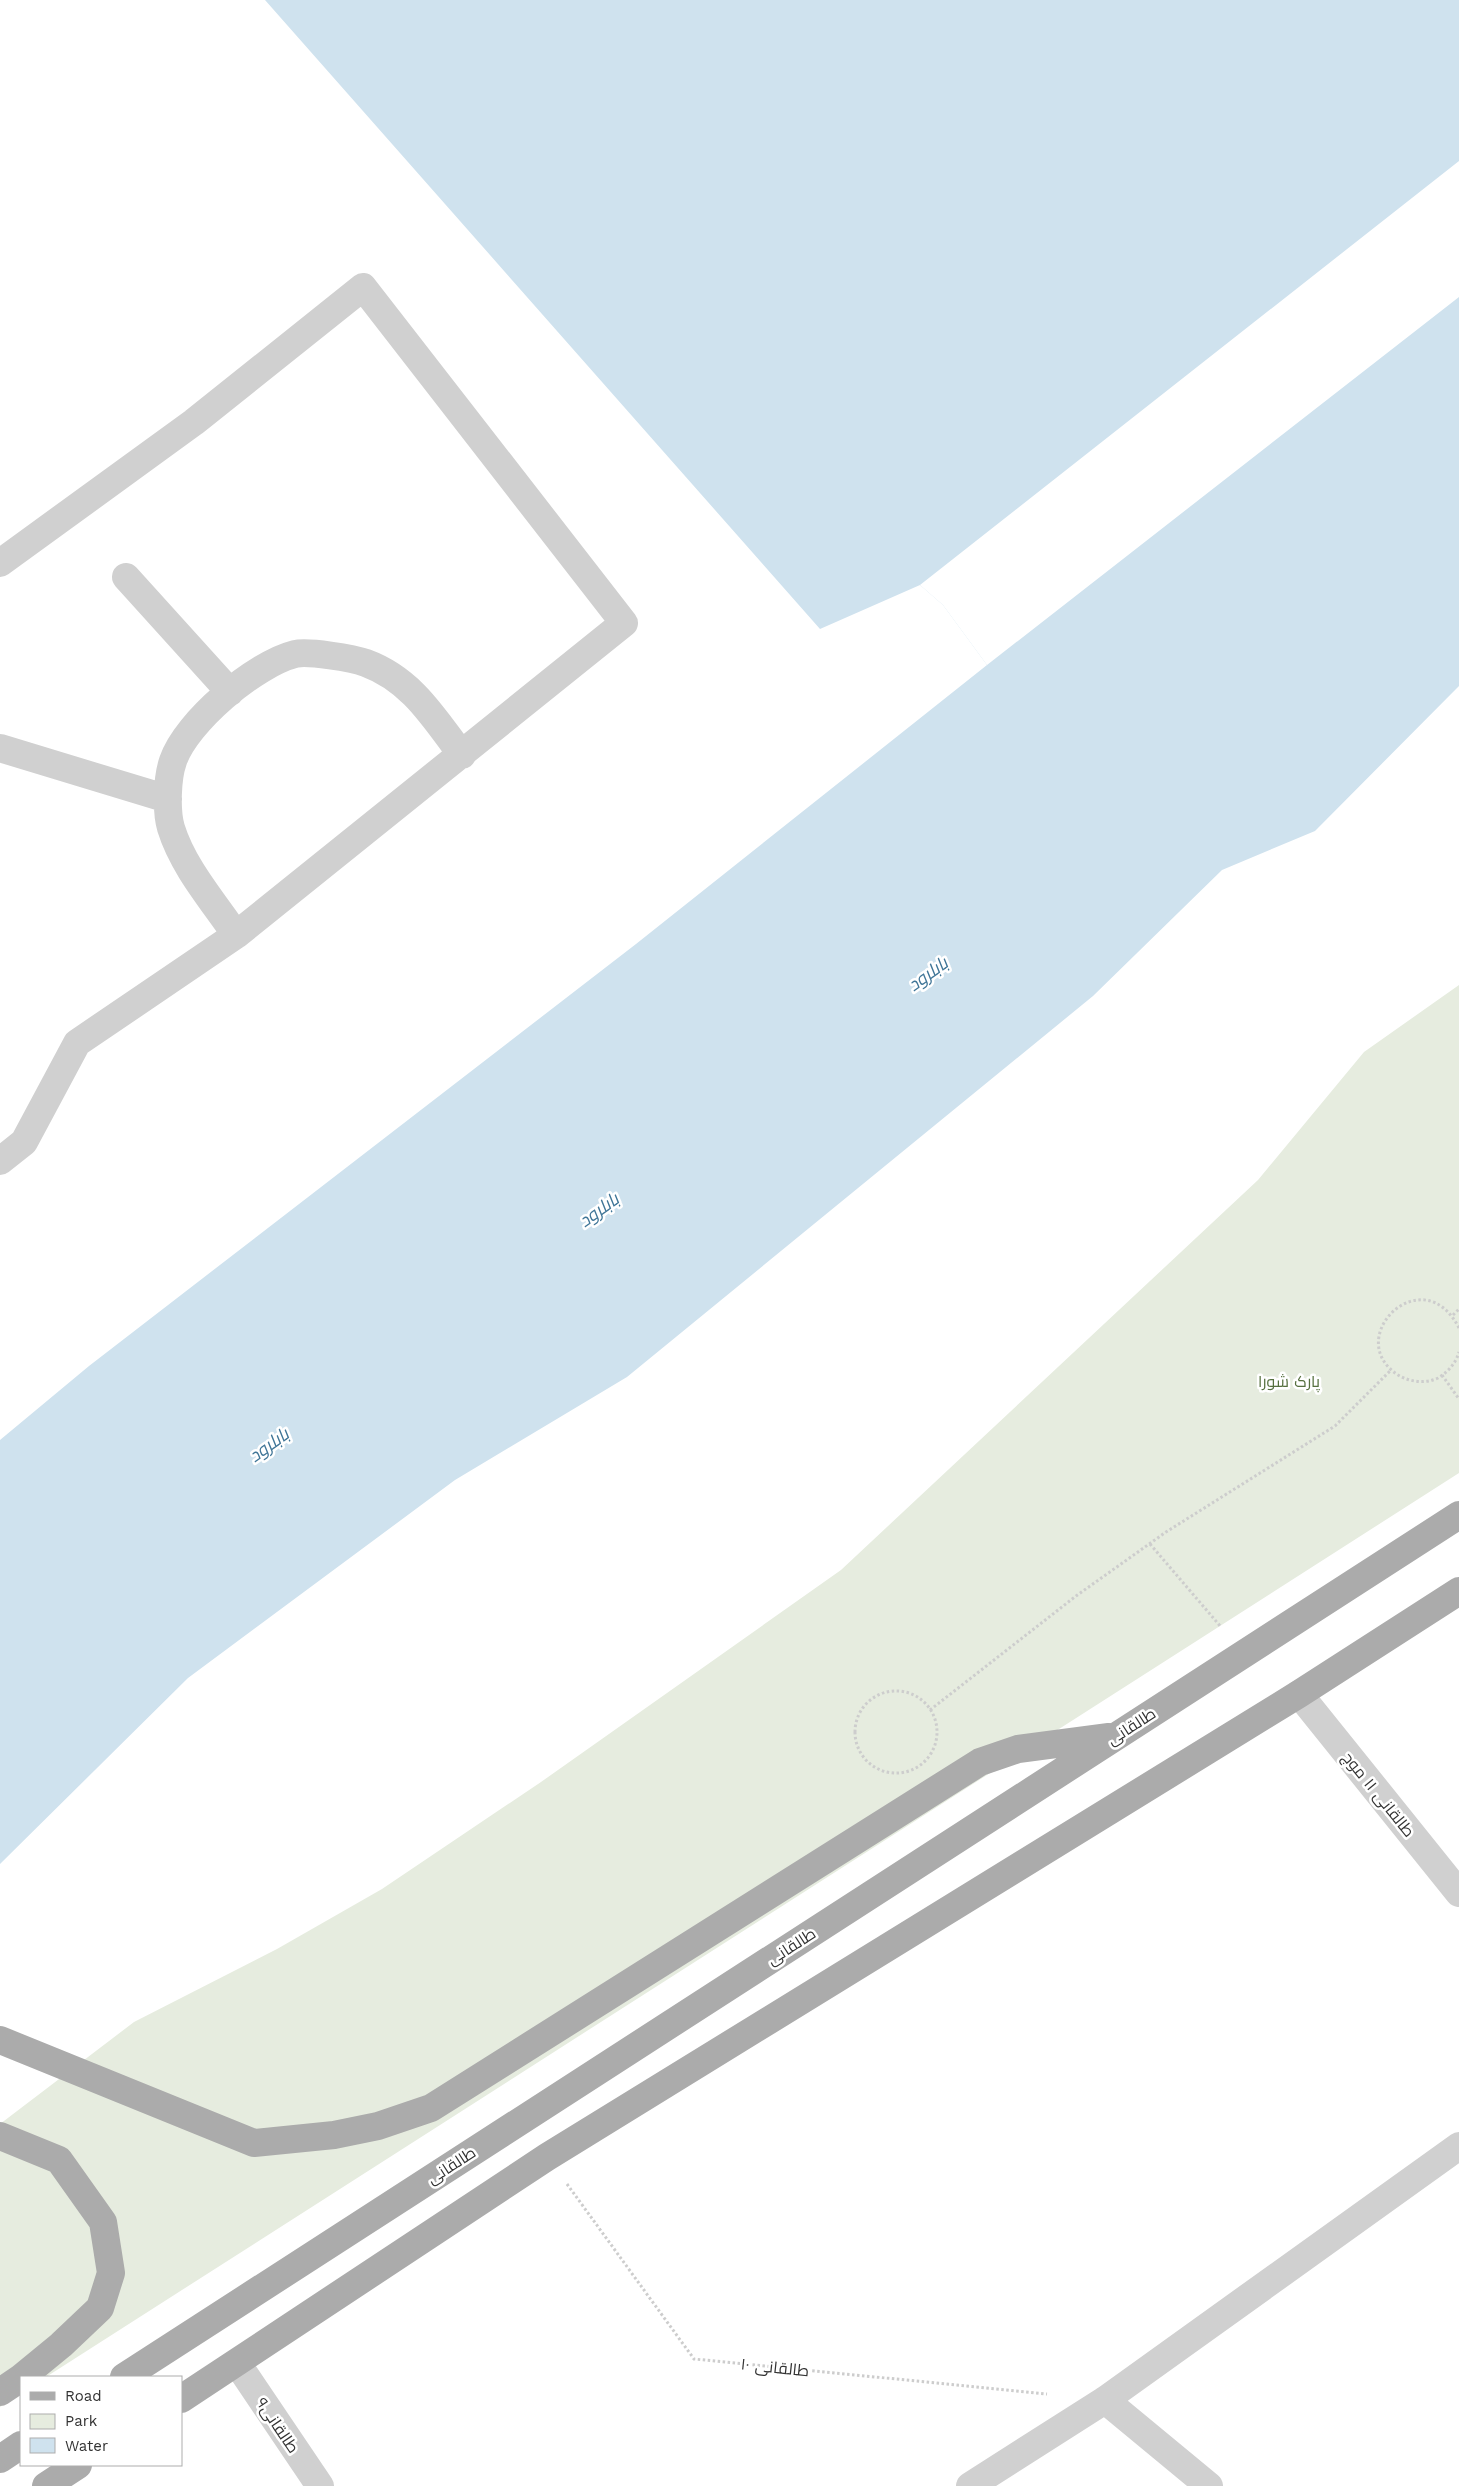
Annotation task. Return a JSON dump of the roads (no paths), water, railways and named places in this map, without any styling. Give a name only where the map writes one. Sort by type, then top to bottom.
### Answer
[{"type":"main road","name":"طالقانی","points":[[126,2376],[1459,1515]]},
{"type":"main road","points":[[182,2398],[547,2157],[1299,1694],[1459,1591]]},
{"type":"main road","points":[[0,2040],[254,2142],[294,2140],[378,2126],[431,2108],[980,1762],[1018,1749],[1117,1736]]},
{"type":"main road","points":[[0,2136],[60,2160],[103,2222],[111,2273],[100,2308],[54,2352],[24,2376]]},
{"type":"main road","points":[[0,2392],[20,2379]]},
{"type":"main road","points":[[0,2459],[20,2446]]},
{"type":"main road","points":[[46,2486],[76,2466]]},
{"type":"street","points":[[0,563],[194,422],[363,287],[624,623],[236,935],[77,1043],[24,1142],[0,1161]]},
{"type":"street","points":[[126,577],[230,692]]},
{"type":"street","points":[[236,935],[184,858],[171,828],[168,799],[173,761],[196,722],[230,692],[261,670],[296,654],[330,655],[365,662],[393,676],[416,694],[462,755]]},
{"type":"street","points":[[0,748],[168,799]]},
{"type":"street","name":"طالقانی ۱۱ موج","points":[[1299,1694],[1459,1893]]},
{"type":"street","points":[[970,2486],[1105,2400],[1459,2146]]},
{"type":"street","name":"طالقانی۹","points":[[237,2363],[320,2486]]},
{"type":"street","points":[[1105,2400],[1208,2486]]},
{"type":"water","name":"بابلرود","points":[[265,0],[1459,0],[1459,686],[1315,831],[1222,870],[1093,996],[627,1377],[455,1480],[188,1678],[0,1864],[0,1440],[89,1366],[636,944],[987,665],[943,605],[920,585],[820,629]]},
{"type":"park label","name":"پارک شورا","points":[[1289,1381]]}]
